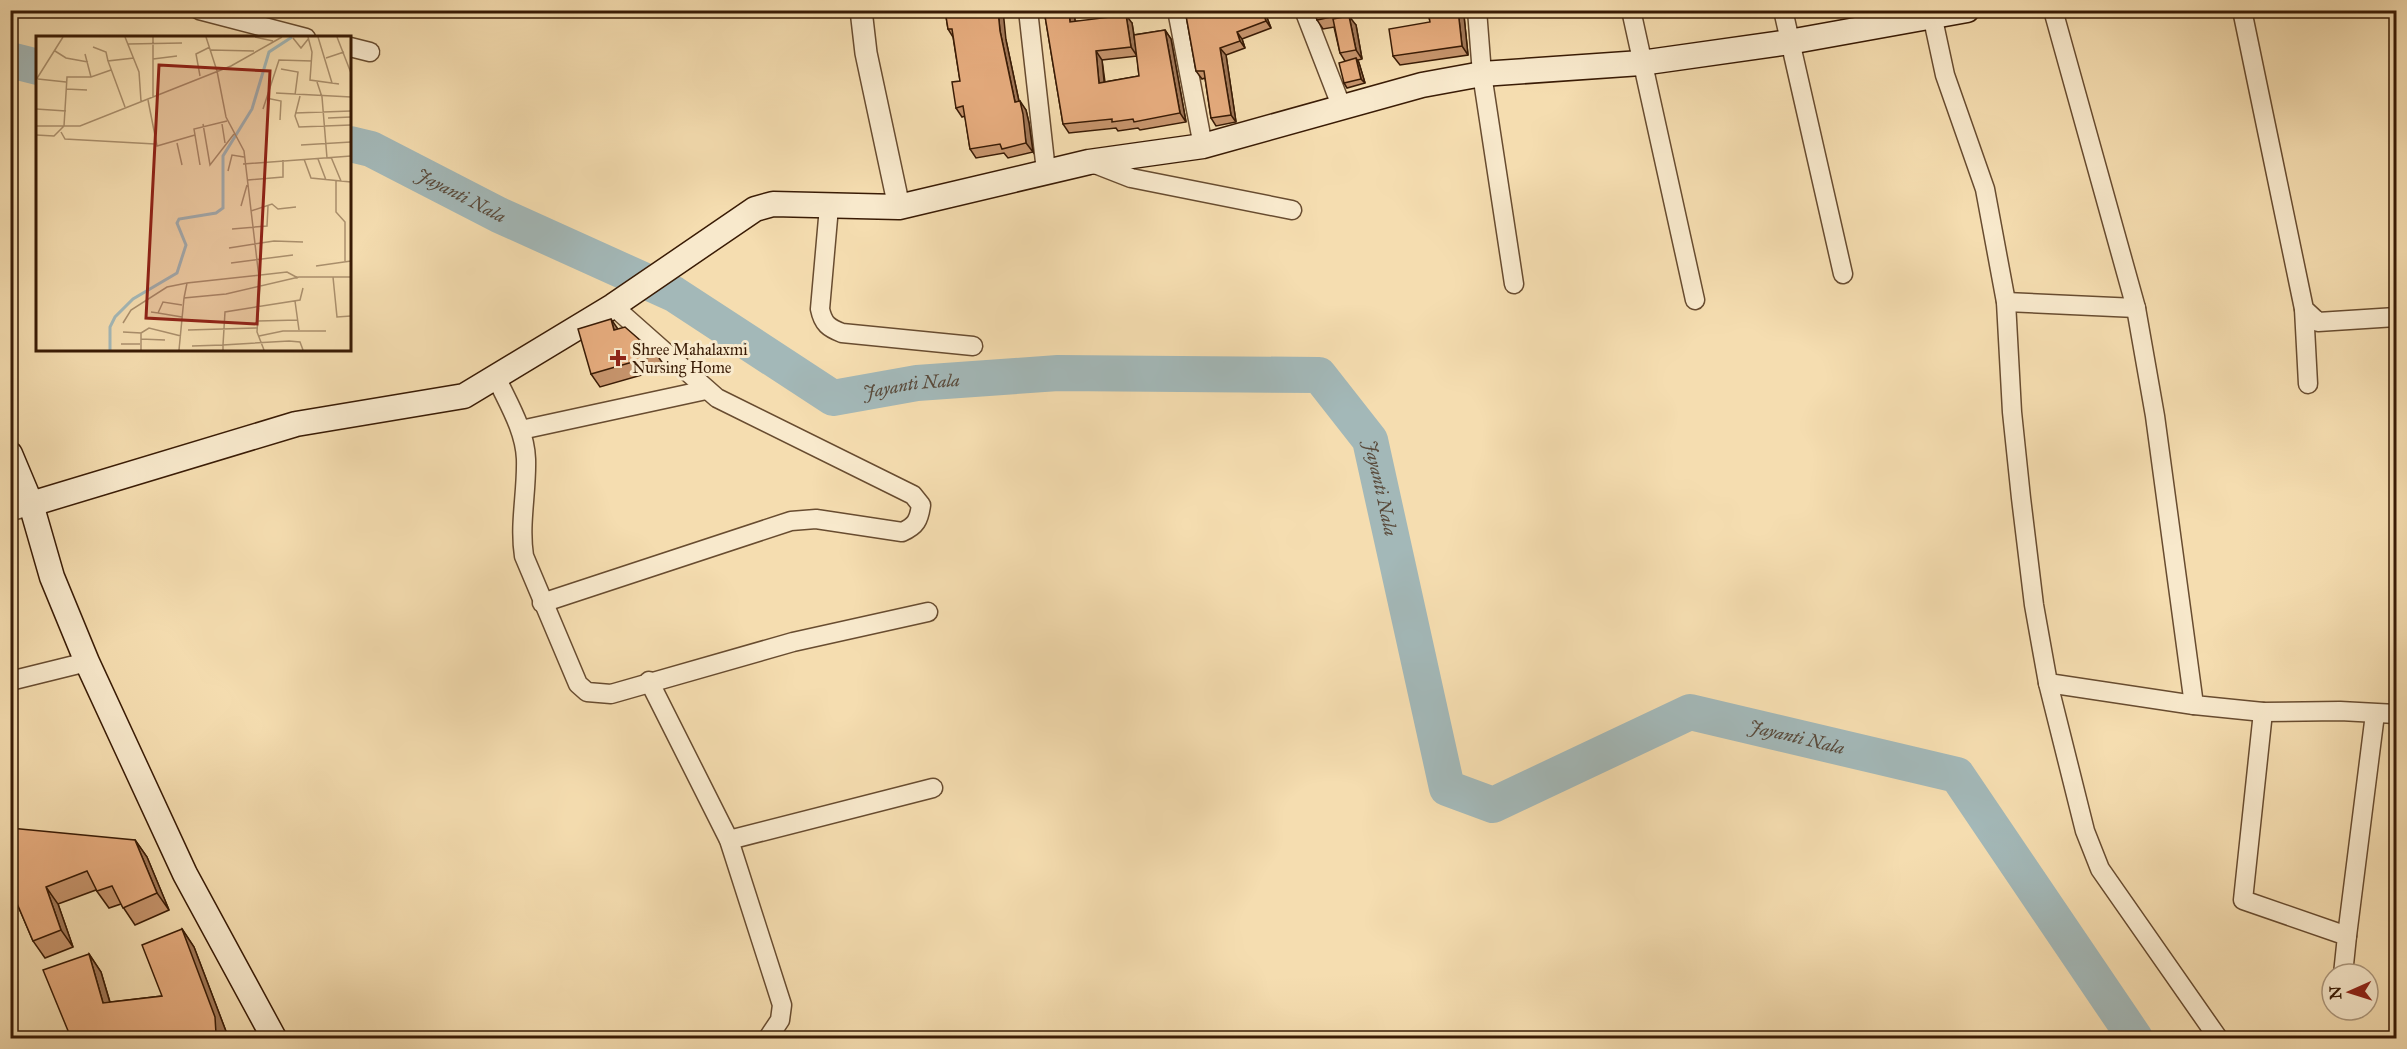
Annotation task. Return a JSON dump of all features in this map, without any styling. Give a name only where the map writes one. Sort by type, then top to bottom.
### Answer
[{"type":"main road","points":[[21,507],[296,424],[464,396],[614,305],[755,209],[764,206],[773,204],[899,207],[1089,162],[1203,146],[1422,85],[1482,74],[1641,63],[1789,42],[1932,14],[1967,10]]},
{"type":"main road","points":[[10,454],[21,507],[87,662],[185,874],[274,1038]]},
{"type":"street","points":[[199,10],[263,19],[301,36]]},
{"type":"street","points":[[861,10],[866,53],[899,207]]},
{"type":"street","points":[[1028,10],[1046,171]]},
{"type":"street","points":[[1177,10],[1203,146]]},
{"type":"street","points":[[1304,10],[1342,108]]},
{"type":"street","points":[[1477,10],[1482,74],[1514,284]]},
{"type":"street","points":[[1631,10],[1695,300]]},
{"type":"street","points":[[1784,10],[1789,42],[1843,274]]},
{"type":"street","points":[[2053,10],[2136,308],[2155,416],[2194,705]]},
{"type":"street","points":[[2242,10],[2304,309],[2308,384]]},
{"type":"street","points":[[1932,14],[1945,75],[1985,189],[2006,302],[2020,487],[2034,605],[2048,683],[2085,831],[2100,869],[2218,1038]]},
{"type":"street","points":[[351,47],[370,52]]},
{"type":"street","points":[[1089,162],[1131,178],[1292,210]]},
{"type":"street","points":[[829,207],[820,309],[822,321],[831,329],[842,333],[973,346]]},
{"type":"street","points":[[2006,302],[2136,308]]},
{"type":"street","points":[[542,603],[791,520],[816,519],[902,532],[912,528],[919,519],[921,505],[913,495],[724,402],[706,390],[614,305]]},
{"type":"street","points":[[2304,309],[2318,322],[2397,316]]},
{"type":"street","points":[[496,377],[521,430],[526,459],[521,540],[524,556],[578,684],[587,692],[611,694],[649,681],[793,642],[928,612]]},
{"type":"street","points":[[521,430],[706,390]]},
{"type":"street","points":[[10,681],[87,662]]},
{"type":"street","points":[[649,681],[729,840],[782,1005],[780,1020],[768,1038]]},
{"type":"street","points":[[2048,683],[2194,705],[2263,712],[2340,711],[2397,714]]},
{"type":"street","points":[[2263,712],[2243,900],[2347,936]]},
{"type":"street","points":[[2344,962],[2375,714]]},
{"type":"street","points":[[729,840],[933,788]]},
{"type":"building","points":[[945,10],[998,10],[1000,31],[1015,102],[1020,101],[1023,114],[1026,143],[1002,149],[1000,144],[970,149],[963,106],[956,108],[952,82],[960,81],[952,29],[948,29]]},
{"type":"building","points":[[1044,10],[1069,10],[1070,22],[1126,15],[1131,47],[1096,51],[1099,83],[1139,76],[1134,35],[1165,30],[1180,113],[1134,122],[1133,119],[1112,122],[1112,119],[1063,124]]},
{"type":"building","points":[[1185,10],[1262,10],[1266,21],[1237,32],[1240,41],[1220,48],[1231,115],[1211,118],[1204,71],[1196,71]]},
{"type":"building","points":[[1314,10],[1339,10],[1340,15],[1317,20]]},
{"type":"building","points":[[1458,10],[1462,46],[1393,56],[1389,29],[1430,22],[1428,11]]},
{"type":"building","points":[[1349,16],[1356,50],[1340,53],[1333,19]]},
{"type":"building","points":[[1356,58],[1361,79],[1344,83],[1339,63]]},
{"type":"building","points":[[611,319],[614,330],[625,327],[657,355],[591,374],[578,329]]},
{"type":"building","points":[[10,828],[135,840],[157,893],[123,908],[112,886],[97,891],[87,871],[46,887],[61,930],[33,941],[10,887]]},
{"type":"building","points":[[182,929],[215,1017],[216,1034],[71,1038],[43,970],[89,954],[103,1003],[162,996],[142,945]]},
{"type":"waterway","name":"Jayanti Nala","points":[[10,60],[36,66]]},
{"type":"waterway","name":"Jayanti Nala","points":[[351,144],[371,149],[499,215],[674,294],[833,398],[917,383],[1058,373],[1319,375],[1370,440],[1447,788],[1493,805],[1690,712],[1957,775],[2135,1038]]},
{"type":"place","name":"Shree Mahalaxmi Nursing Home","points":[[618,358]]}]
